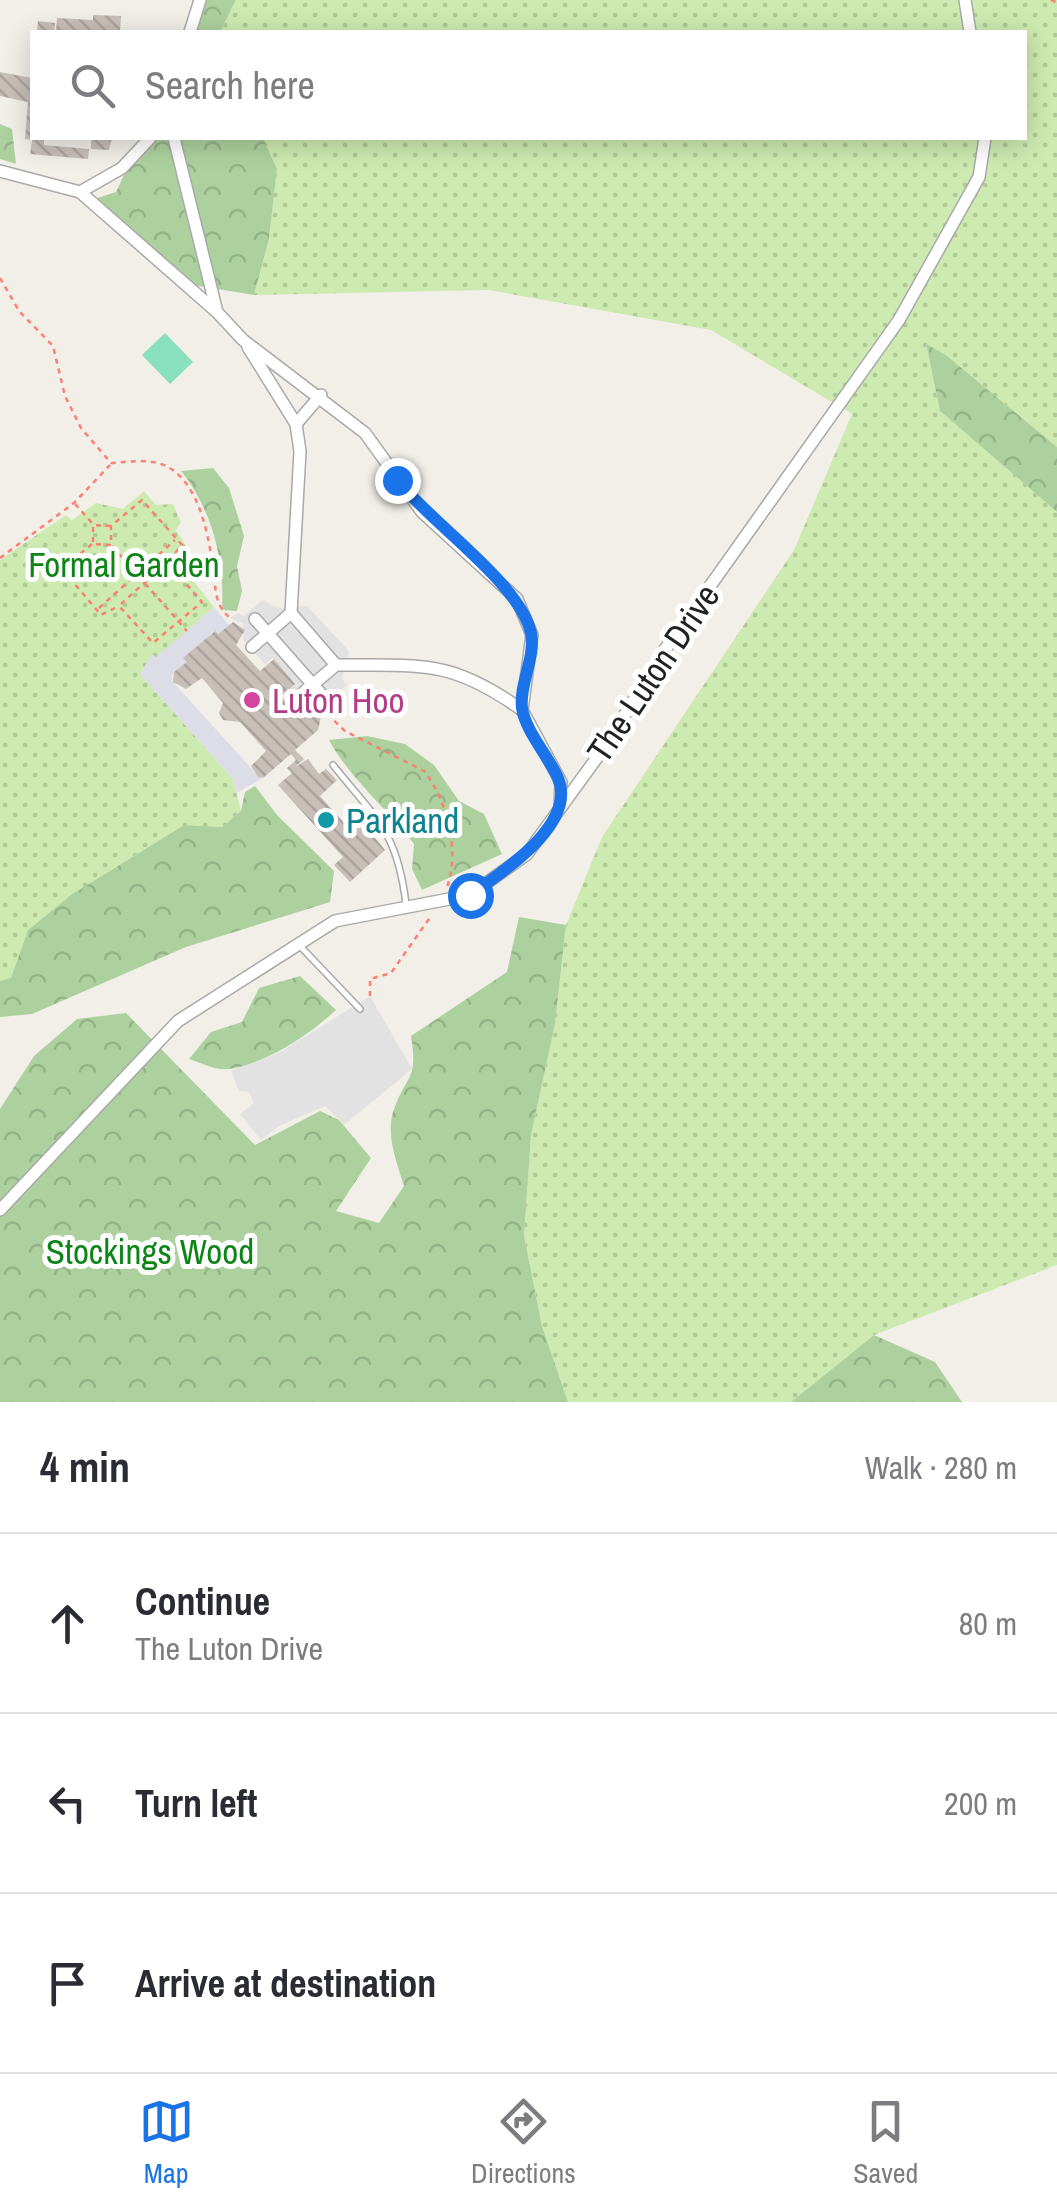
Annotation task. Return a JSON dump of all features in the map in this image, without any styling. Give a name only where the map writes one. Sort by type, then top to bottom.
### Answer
[{"type":"street","points":[[191,30],[200,0]]},
{"type":"street","points":[[965,0],[970,30]]},
{"type":"street","points":[[80,192],[122,168],[148,140]]},
{"type":"street","points":[[174,140],[217,312]]},
{"type":"street","name":"The Luton Drive","points":[[0,1210],[178,1020],[335,921],[470,895],[527,854],[609,741],[659,658],[900,320],[978,177],[984,140]]},
{"type":"street","points":[[0,171],[80,192],[217,312],[242,340],[296,424],[300,503],[291,613],[252,648]]},
{"type":"street","points":[[242,340],[321,395],[365,433],[422,512],[516,599],[532,635],[522,710]]},
{"type":"street","points":[[296,424],[321,395]]},
{"type":"street","points":[[291,613],[336,665]]},
{"type":"street","points":[[255,619],[328,708]]},
{"type":"street","points":[[296,698],[336,665],[434,666],[479,679],[522,710],[560,782],[560,808]]},
{"type":"lane","points":[[333,765],[390,837],[401,865],[407,907]]},
{"type":"lane","points":[[298,944],[360,1009]]},
{"type":"path","points":[[1051,0],[1057,3]]},
{"type":"path","points":[[0,278],[20,311],[54,346],[65,396],[82,428],[112,464]]},
{"type":"path","points":[[0,558],[74,503],[112,464],[158,463],[170,467],[181,480],[206,528],[218,611],[230,618]]},
{"type":"path","points":[[93,525],[110,526],[142,500],[182,545],[119,606],[101,615],[62,570],[93,544],[111,544]]},
{"type":"path","points":[[74,503],[93,525],[93,544]]},
{"type":"path","points":[[110,526],[111,544],[187,631]]},
{"type":"path","points":[[96,610],[176,539]]},
{"type":"path","points":[[119,606],[153,644],[202,602],[167,562]]},
{"type":"path","points":[[328,708],[345,731],[424,771],[448,824],[455,866],[442,900],[391,973],[370,979],[370,996]]},
{"type":"green space","points":[[192,0],[236,0],[221,30],[193,30]]},
{"type":"green space","points":[[236,0],[1057,0],[1057,447],[946,355],[926,345],[940,411],[1057,512],[1057,1265],[874,1335],[791,1402],[568,1402],[542,1326],[524,1236],[531,1135],[555,1024],[566,925],[602,837],[794,550],[852,414],[711,330],[489,290],[254,295],[269,239],[277,169],[264,140],[1027,140],[1027,30],[221,30]]},
{"type":"green space","points":[[0,124],[12,129],[16,164],[0,159]]},
{"type":"green space","points":[[140,140],[264,140],[277,169],[269,239],[254,295],[193,285],[88,201],[116,192]]},
{"type":"green space","points":[[165,333],[193,362],[170,384],[142,355]]},
{"type":"green space","points":[[926,344],[946,355],[1057,447],[1057,512],[940,411]]},
{"type":"green space","points":[[213,468],[229,488],[244,536],[237,566],[242,591],[237,611],[222,610],[214,536],[201,502],[181,471]]},
{"type":"green space","name":"Formal Garden","points":[[144,491],[156,505],[173,504],[181,522],[176,530],[187,548],[176,559],[214,607],[140,674],[233,779],[241,811],[222,827],[184,825],[71,895],[28,930],[11,979],[0,981],[0,560],[66,515],[72,520],[96,503],[123,509]]},
{"type":"green space","points":[[367,736],[405,744],[434,765],[459,801],[484,814],[502,854],[422,890],[412,869],[414,844],[347,768],[329,740]]},
{"type":"green space","points":[[255,786],[277,815],[334,871],[330,902],[186,947],[32,1014],[0,1017],[0,981],[11,978],[28,930],[71,895],[184,825],[222,827],[241,811],[245,792]]},
{"type":"green space","name":"Stockings Wood","points":[[519,917],[566,925],[555,1024],[531,1135],[524,1236],[542,1326],[568,1402],[0,1402],[0,1109],[34,1056],[77,1019],[126,1013],[255,1145],[320,1111],[339,1120],[371,1158],[336,1211],[379,1223],[404,1186],[391,1128],[394,1109],[412,1069],[411,1036],[507,972]]},
{"type":"green space","points":[[300,976],[336,1010],[313,1029],[272,1055],[244,1066],[219,1069],[189,1059],[211,1032],[242,1022],[259,988]]},
{"type":"green space","points":[[874,1335],[935,1362],[962,1402],[791,1402]]},
{"type":"shaded area","points":[[262,600],[278,608],[307,606],[349,651],[342,679],[347,685],[341,690],[347,696],[323,717],[316,711],[306,712],[287,691],[294,683],[273,658],[265,664],[243,640],[243,624],[230,618],[238,613],[244,616]]},
{"type":"shaded area","points":[[214,607],[229,625],[218,634],[214,631],[184,658],[187,662],[172,675],[172,681],[261,779],[237,793],[233,779],[140,674],[152,654],[156,657]]},
{"type":"shaded area","points":[[370,996],[412,1069],[344,1125],[325,1106],[279,1126],[261,1140],[240,1114],[254,1103],[249,1092],[239,1091],[231,1071],[279,1053]]},
{"type":"building","points":[[93,15],[121,16],[120,30],[56,30],[57,18],[93,20]]},
{"type":"building","points":[[38,21],[55,23],[54,30],[37,30]]},
{"type":"building","points":[[0,72],[30,78],[30,140],[25,139],[28,102],[0,96]]},
{"type":"building","points":[[32,140],[44,140],[44,145],[89,149],[88,159],[30,154]]},
{"type":"building","points":[[91,140],[112,140],[109,150],[91,149]]},
{"type":"building","name":"Luton Hoo","points":[[233,622],[245,630],[236,645],[260,671],[274,659],[295,684],[281,696],[300,719],[312,711],[321,717],[318,730],[295,750],[304,759],[295,767],[308,759],[319,774],[326,769],[337,780],[320,796],[346,825],[357,816],[385,850],[350,882],[334,865],[343,857],[278,785],[292,773],[287,768],[296,760],[291,754],[263,778],[258,777],[251,766],[266,751],[240,722],[223,720],[219,713],[223,703],[202,678],[186,689],[173,682],[174,672],[187,662],[183,658],[215,631],[218,634]]},
{"type":"place","name":"Luton Hoo","points":[[252,700]]},
{"type":"place","name":"Parkland","points":[[326,820]]},
{"type":"route","points":[[397,480],[422,512],[516,599],[532,635],[522,710],[560,782],[560,808],[527,854],[470,895]]}]
